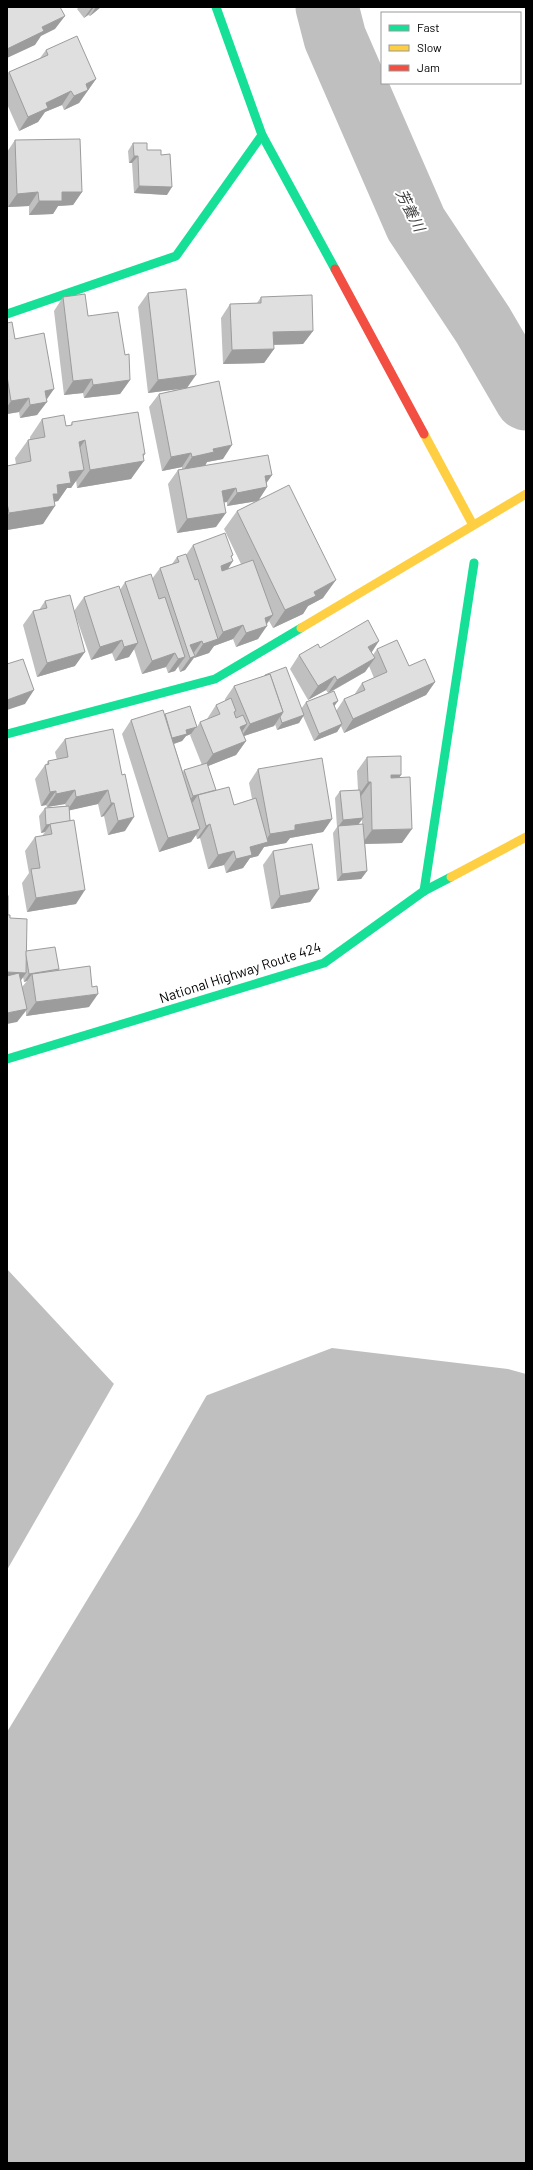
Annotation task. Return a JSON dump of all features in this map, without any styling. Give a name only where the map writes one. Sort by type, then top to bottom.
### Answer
[{"type":"main road","points":[[216,7],[262,135],[473,525]]},
{"type":"main road","points":[[7,314],[176,256],[262,135]]},
{"type":"main road","points":[[7,734],[215,679],[526,494]]},
{"type":"main road","points":[[424,890],[474,563]]},
{"type":"main road","name":"National Highway Route 424","points":[[7,1059],[324,963],[424,890],[526,837]]},
{"type":"shaded area","points":[[7,1269],[114,1384],[176,1407],[332,1348],[508,1369],[526,1374],[526,2163],[7,2163]]},
{"type":"pier","points":[[115,1382],[176,1405],[208,1393],[138,1516],[7,1732],[7,1570]]},
{"type":"building","points":[[7,7],[60,7],[65,16],[42,27],[44,31],[7,49]]},
{"type":"building","points":[[77,36],[96,79],[86,84],[88,90],[74,96],[71,91],[46,103],[48,108],[28,117],[9,72],[48,55],[46,50]]},
{"type":"building","points":[[80,139],[82,192],[62,192],[62,201],[39,201],[38,192],[17,194],[15,140]]},
{"type":"building","points":[[133,143],[147,143],[147,150],[161,150],[161,155],[170,154],[172,187],[139,186],[138,156],[134,156]]},
{"type":"building","points":[[186,289],[196,375],[158,380],[148,293]]},
{"type":"building","points":[[85,294],[88,316],[118,312],[125,355],[129,354],[130,380],[93,385],[92,379],[73,381],[63,297]]},
{"type":"building","points":[[312,295],[313,331],[273,332],[274,349],[232,350],[230,304],[261,303],[261,297]]},
{"type":"building","points":[[12,322],[15,339],[44,333],[54,389],[45,391],[47,402],[30,405],[29,398],[11,401],[7,376],[7,323]]},
{"type":"building","points":[[219,381],[232,445],[213,449],[214,452],[192,457],[191,453],[171,457],[159,394]]},
{"type":"building","points":[[138,412],[145,454],[143,454],[144,461],[90,470],[85,440],[79,442],[84,470],[69,472],[71,483],[57,485],[58,494],[53,494],[55,506],[9,513],[7,503],[7,466],[31,461],[28,440],[45,437],[42,419],[64,415],[66,426],[72,425],[72,422]]},
{"type":"building","points":[[268,455],[272,475],[265,476],[267,487],[237,493],[236,488],[222,491],[226,513],[187,519],[178,470]]},
{"type":"building","points":[[289,485],[336,580],[314,592],[316,596],[285,610],[237,511]]},
{"type":"building","points":[[225,533],[233,555],[231,556],[233,561],[221,566],[222,571],[253,560],[273,615],[265,618],[267,626],[246,633],[243,625],[223,632],[193,545]]},
{"type":"building","points":[[186,554],[195,580],[198,579],[218,639],[203,644],[202,641],[190,645],[195,656],[190,658],[160,568],[179,562],[177,557]]},
{"type":"building","points":[[151,574],[159,599],[165,597],[185,657],[178,659],[175,653],[152,661],[125,582]]},
{"type":"building","points":[[119,586],[138,643],[124,647],[122,640],[100,647],[84,597]]},
{"type":"building","points":[[70,595],[85,652],[47,663],[33,611],[47,608],[45,601]]},
{"type":"building","points":[[368,620],[379,641],[368,647],[375,658],[337,680],[335,676],[318,686],[299,655],[318,644],[320,648]]},
{"type":"building","points":[[397,640],[409,666],[425,659],[435,682],[353,719],[344,699],[365,690],[362,683],[387,672],[377,649]]},
{"type":"building","points":[[23,659],[34,690],[7,700],[7,664]]},
{"type":"building","points":[[286,667],[304,715],[282,723],[280,717],[283,712],[270,674],[265,675]]},
{"type":"building","points":[[270,674],[283,712],[250,724],[234,686]]},
{"type":"building","points":[[334,691],[338,701],[333,703],[342,724],[319,734],[306,702]]},
{"type":"building","points":[[231,698],[236,711],[234,712],[236,718],[243,715],[247,724],[240,727],[246,741],[213,754],[200,722],[220,714],[216,705]]},
{"type":"building","points":[[190,706],[197,727],[186,730],[187,734],[172,738],[165,714]]},
{"type":"building","points":[[163,710],[200,829],[168,838],[131,720]]},
{"type":"building","points":[[113,729],[122,775],[125,774],[134,817],[118,821],[114,803],[111,803],[108,790],[76,797],[75,790],[56,794],[56,791],[50,792],[45,765],[49,764],[48,761],[68,757],[65,739]]},
{"type":"building","points":[[401,756],[401,775],[391,775],[391,778],[410,777],[412,829],[372,830],[371,782],[368,782],[367,757]]},
{"type":"building","points":[[322,758],[332,819],[295,825],[295,830],[270,834],[258,769]]},
{"type":"building","points":[[207,763],[216,790],[193,796],[184,770]]},
{"type":"building","points":[[229,787],[234,805],[256,798],[268,842],[250,847],[252,855],[236,859],[234,851],[218,855],[210,824],[206,826],[198,795]]},
{"type":"building","points":[[360,790],[363,818],[343,820],[340,791]]},
{"type":"building","points":[[69,806],[70,821],[46,825],[45,808]]},
{"type":"building","points":[[74,820],[85,890],[36,898],[31,869],[40,868],[35,837],[52,834],[50,824]]},
{"type":"building","points":[[363,824],[367,871],[342,874],[338,826]]},
{"type":"building","points":[[312,844],[319,889],[280,896],[273,851]]},
{"type":"building","points":[[8,896],[8,915],[7,915]]},
{"type":"building","points":[[7,915],[10,915],[10,918],[27,919],[26,973],[7,972]]},
{"type":"building","points":[[55,947],[59,969],[29,974],[26,951]]},
{"type":"building","points":[[90,966],[92,987],[97,986],[98,994],[36,1002],[32,974]]},
{"type":"building","points":[[19,973],[27,1009],[7,1013],[7,976]]},
{"type":"waterway","name":"芳養川","points":[[327,7],[335,38],[416,224],[483,325],[526,399]]},
{"type":"traffic: fast","points":[[216,7],[262,135],[335,269]]},
{"type":"traffic: fast","points":[[7,314],[176,256],[262,135]]},
{"type":"traffic: fast","points":[[424,891],[474,563]]},
{"type":"traffic: fast","points":[[7,734],[215,679],[301,628]]},
{"type":"traffic: fast","points":[[7,1059],[324,963],[424,891],[451,877]]},
{"type":"traffic: slow","points":[[424,434],[473,525]]},
{"type":"traffic: slow","points":[[301,628],[526,494]]},
{"type":"traffic: slow","points":[[451,877],[526,837]]},
{"type":"traffic: jam","points":[[335,269],[424,434]]}]
